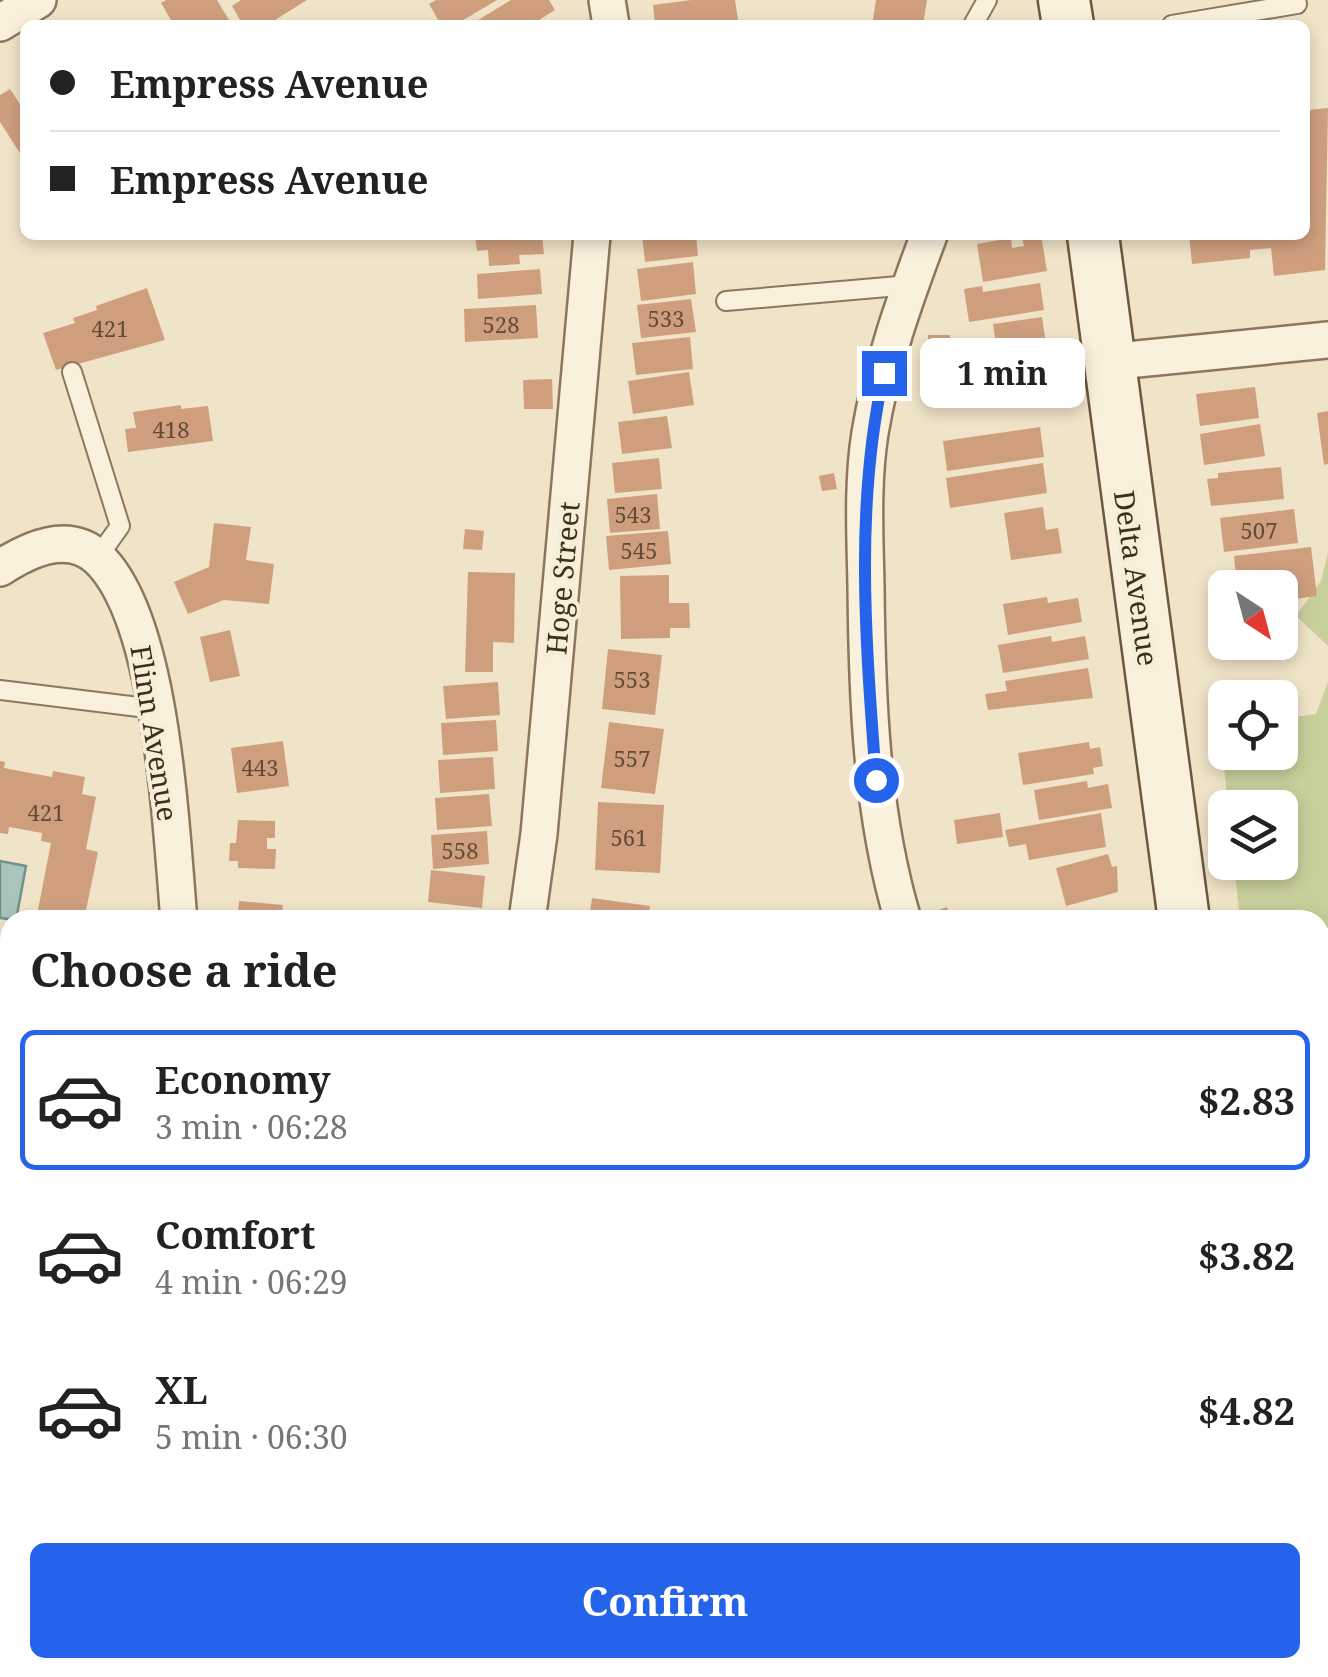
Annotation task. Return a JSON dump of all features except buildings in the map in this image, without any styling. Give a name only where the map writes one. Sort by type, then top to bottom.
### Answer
[{"type":"main road","name":"Delta Avenue","points":[[1093,240],[1183,910]]},
{"type":"street","points":[[0,23],[38,0]]},
{"type":"street","name":"Hoge Street","points":[[529,910],[540,834],[592,240]]},
{"type":"street","points":[[901,910],[888,868],[876,780],[867,658],[864,496],[870,434],[910,285],[926,240]]},
{"type":"street","points":[[1107,362],[1328,340]]},
{"type":"street","points":[[0,568],[30,550],[56,544],[82,548],[98,558]]},
{"type":"street","name":"Flinn Avenue","points":[[98,558],[120,586],[139,631],[155,708],[177,910]]},
{"type":"lane","points":[[1202,20],[1297,4],[1296,0]]},
{"type":"lane","points":[[726,301],[910,285]]},
{"type":"lane","points":[[72,372],[120,526],[98,558]]},
{"type":"lane","points":[[0,690],[155,708]]},
{"type":"green space","points":[[1328,552],[1328,646],[1298,618],[1321,581]]},
{"type":"green space","points":[[1328,682],[1328,910],[1239,910],[1236,880],[1298,880],[1298,790],[1226,790],[1224,770],[1298,770],[1298,716],[1316,714]]},
{"type":"water","points":[[0,861],[26,866],[18,910],[0,910]]},
{"type":"route","points":[[876,780],[867,658],[864,496],[870,434],[884,373]]}]
